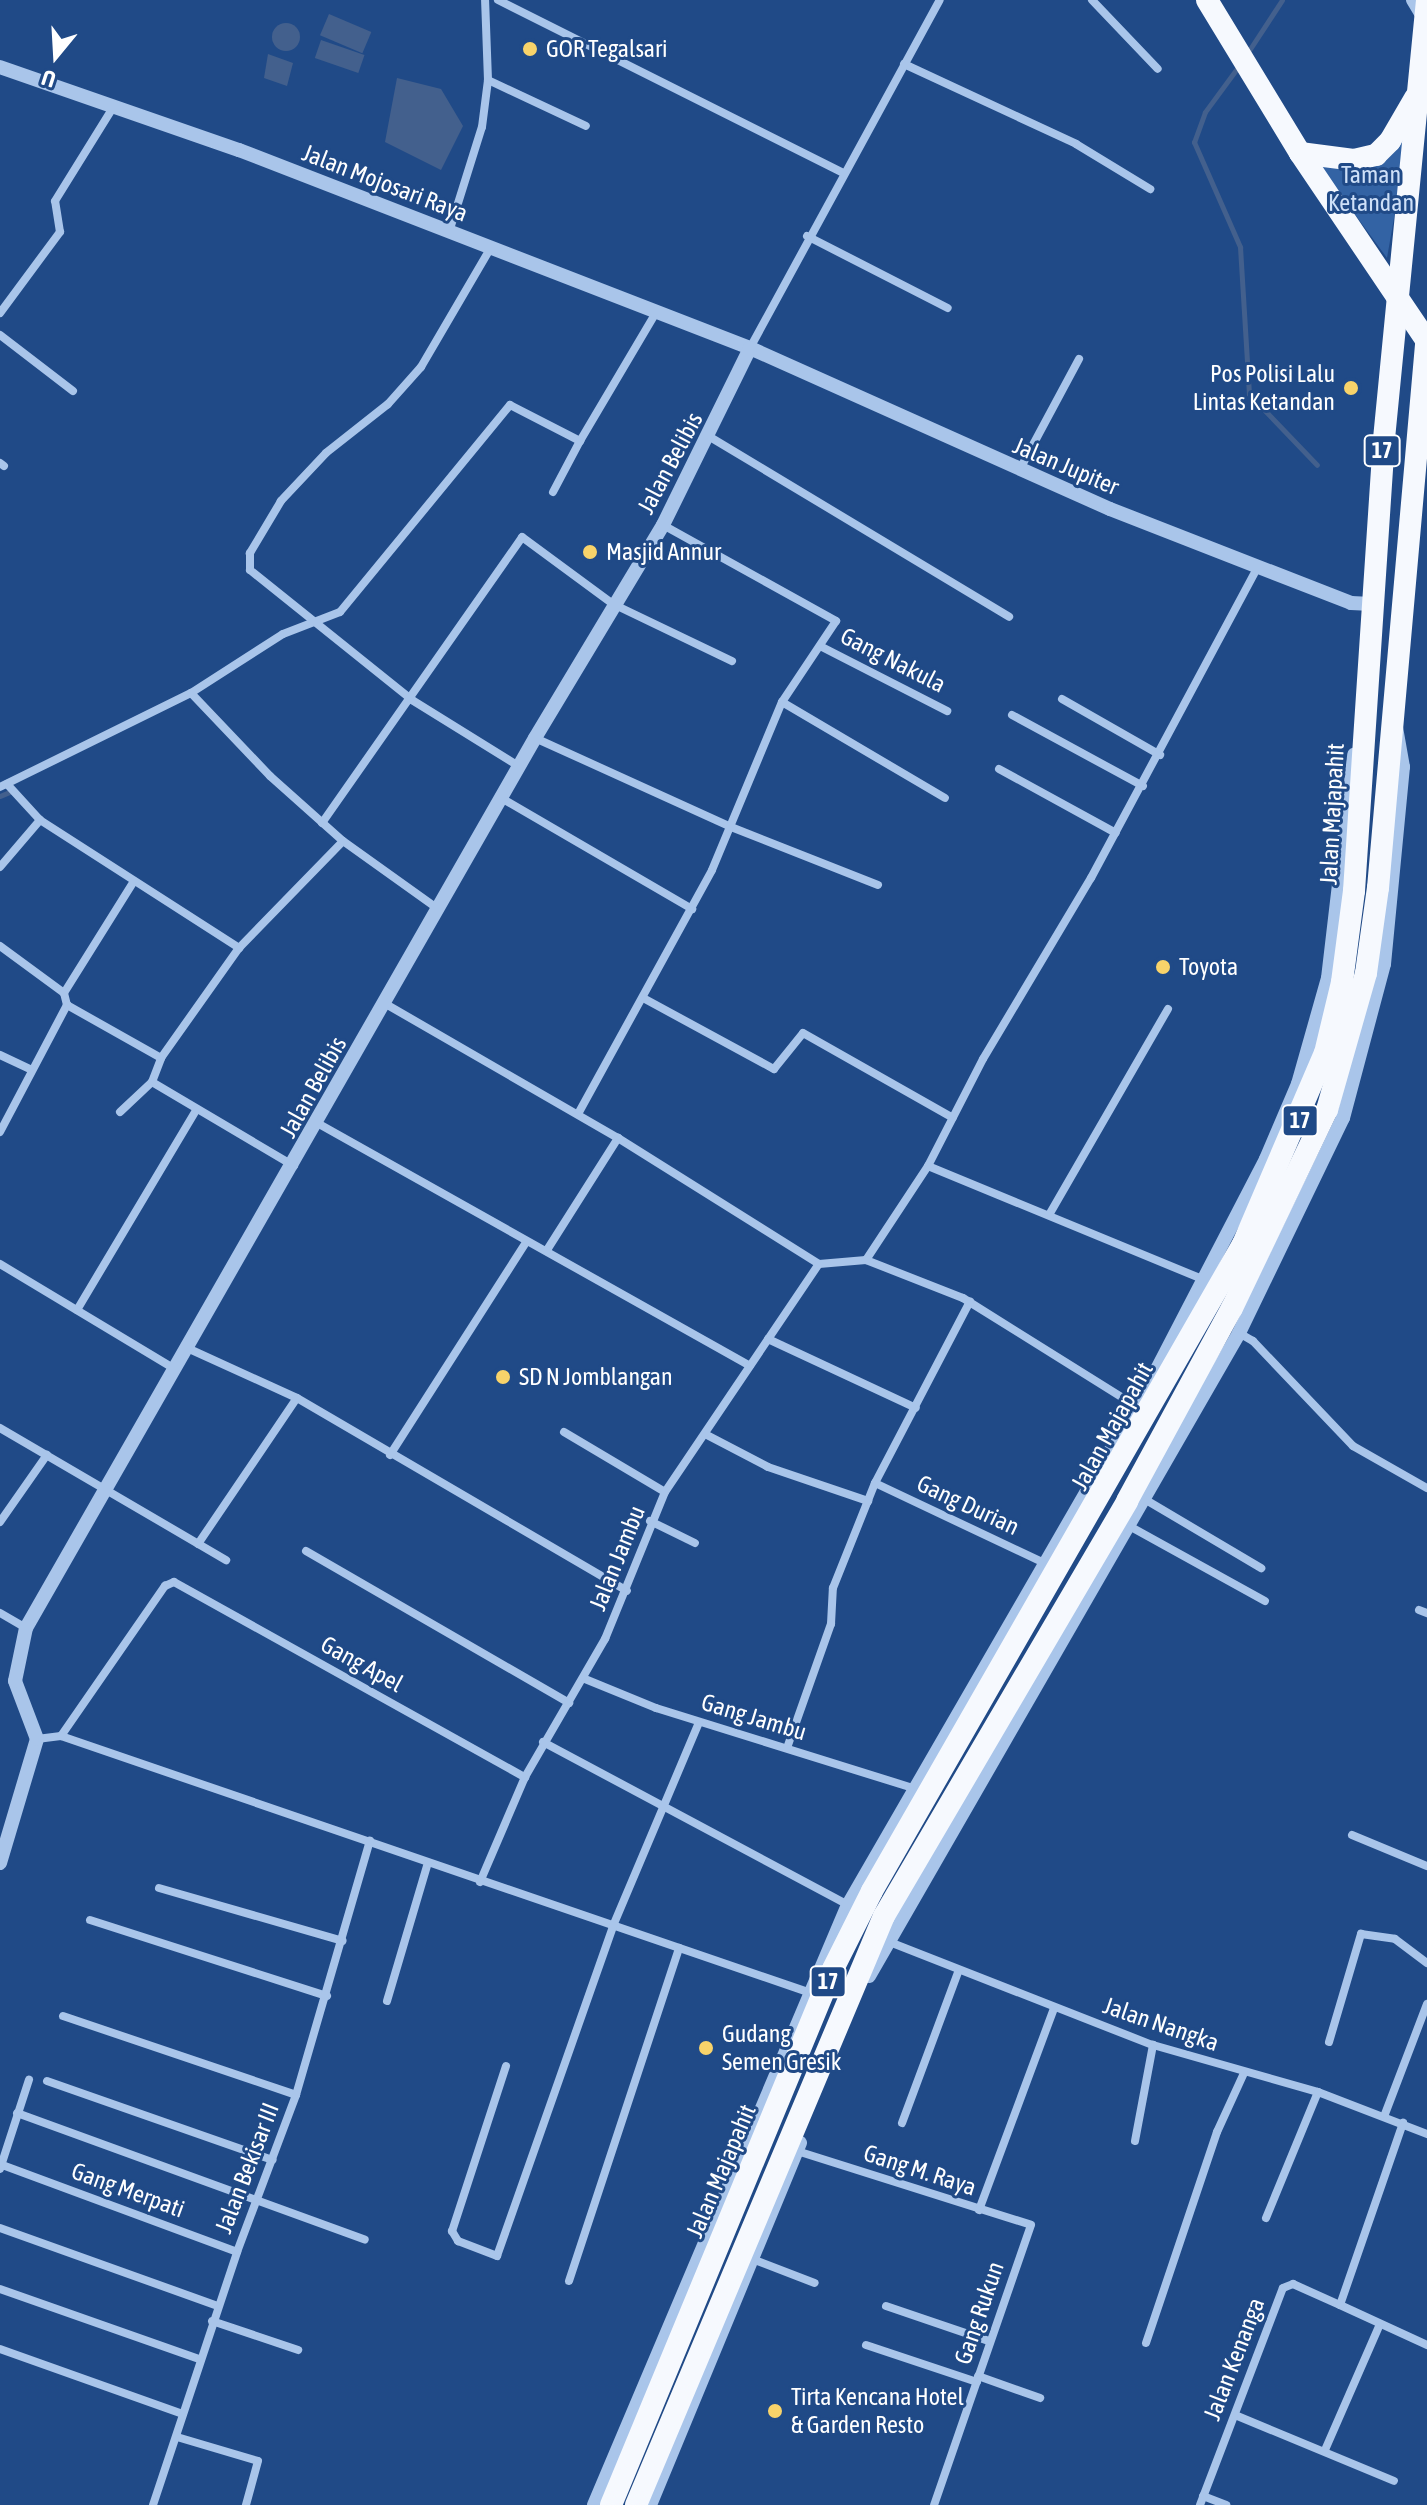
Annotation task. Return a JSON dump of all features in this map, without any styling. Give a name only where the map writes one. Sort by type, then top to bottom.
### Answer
[{"type":"highway","points":[[1207,0],[1300,153],[1397,298],[1427,337]]},
{"type":"highway","name":"Jalan Majapahit","points":[[611,2505],[833,1969],[872,1891],[1106,1490],[1243,1244],[1325,1053],[1342,982],[1354,891],[1363,712],[1397,298],[1426,10]]},
{"type":"highway","points":[[1300,153],[1354,160],[1376,155],[1390,141],[1418,93]]},
{"type":"highway","name":"Jalan Majapahit","points":[[636,2505],[694,2381],[855,1977],[1136,1500],[1327,1110],[1366,973],[1395,724],[1427,337]]},
{"type":"highway","points":[[1409,578],[1427,556]]},
{"type":"highway","points":[[1106,1490],[1136,1500]]},
{"type":"street","points":[[449,232],[482,127],[488,80],[485,0]]},
{"type":"street","points":[[498,0],[843,173]]},
{"type":"street","points":[[750,348],[807,236],[940,0]]},
{"type":"street","points":[[1092,0],[1158,69]]},
{"type":"street","points":[[1413,0],[1426,10]]},
{"type":"street","points":[[904,64],[1076,144],[1150,189]]},
{"type":"street","name":"Jalan Mojosari Raya","points":[[0,68],[114,106],[750,348]]},
{"type":"street","points":[[488,80],[586,126]]},
{"type":"street","points":[[0,313],[60,232],[55,201],[114,106]]},
{"type":"street","points":[[807,236],[948,308]]},
{"type":"street","points":[[490,249],[421,367],[388,404],[326,453],[299,482],[250,553],[250,570],[313,626],[412,700],[521,768]]},
{"type":"street","points":[[553,492],[655,314]]},
{"type":"street","points":[[0,335],[73,391]]},
{"type":"street","name":"Jalan Belibis","points":[[37,1739],[15,1681],[26,1628],[185,1347],[319,1124],[384,1003],[521,768],[535,738],[663,525],[710,437],[750,348]]},
{"type":"street","name":"Jalan Jupiter","points":[[750,348],[1020,470],[1351,603],[1372,604]]},
{"type":"street","points":[[1020,470],[1079,359]]},
{"type":"street","points":[[239,948],[40,820],[4,786],[191,693],[283,634],[313,626],[340,612],[501,411],[510,405],[521,407],[580,441]]},
{"type":"street","points":[[710,437],[1009,617]]},
{"type":"street","points":[[578,1114],[645,999],[692,909],[731,827],[782,702],[836,621],[663,525]]},
{"type":"street","points":[[322,823],[412,700],[522,537],[613,604],[732,661]]},
{"type":"street","points":[[866,1260],[928,1166],[1143,786],[1258,567]]},
{"type":"street","name":"Gang Nakula","points":[[820,646],[947,711]]},
{"type":"street","points":[[191,693],[322,823],[438,909]]},
{"type":"street","points":[[1062,699],[1160,755]]},
{"type":"street","points":[[782,702],[945,798]]},
{"type":"street","points":[[594,2505],[808,1992],[848,1905],[1206,1280],[1298,1084],[1323,999],[1349,782],[1363,712]]},
{"type":"street","points":[[1012,715],[1143,786]]},
{"type":"street","points":[[650,2505],[694,2381],[752,2259],[887,1941],[984,1758],[1131,1527],[1136,1500],[1239,1333],[1343,1118],[1371,1028],[1397,858],[1403,750],[1395,724]]},
{"type":"street","points":[[535,738],[731,827],[878,885]]},
{"type":"street","points":[[999,769],[1116,833]]},
{"type":"street","points":[[503,799],[692,909]]},
{"type":"street","points":[[0,867],[40,820]]},
{"type":"street","points":[[120,1112],[152,1082],[161,1058],[239,948],[343,841]]},
{"type":"street","points":[[64,993],[134,881]]},
{"type":"street","points":[[0,946],[64,993],[67,1005],[0,1132]]},
{"type":"street","points":[[645,999],[774,1069],[803,1033],[953,1118]]},
{"type":"street","points":[[384,1003],[618,1138],[819,1264],[866,1260],[970,1301],[1136,1406]]},
{"type":"street","points":[[67,1005],[161,1058]]},
{"type":"street","points":[[1049,1215],[1168,1009]]},
{"type":"street","points":[[0,1055],[32,1070]]},
{"type":"street","points":[[152,1082],[294,1166]]},
{"type":"street","points":[[77,1310],[197,1109]]},
{"type":"street","points":[[319,1124],[750,1366]]},
{"type":"street","points":[[547,1250],[618,1138]]},
{"type":"street","points":[[928,1166],[1206,1280]]},
{"type":"street","points":[[390,1455],[526,1242]]},
{"type":"street","name":"Jalan Jambu","points":[[480,1882],[525,1777],[543,1742],[585,1679],[627,1591],[650,1521],[665,1492],[819,1264]]},
{"type":"street","points":[[0,1265],[173,1368]]},
{"type":"street","points":[[787,1748],[831,1624],[833,1588],[875,1483],[970,1301]]},
{"type":"street","points":[[1239,1333],[1353,1446],[1427,1488]]},
{"type":"street","points":[[768,1339],[916,1408]]},
{"type":"street","points":[[185,1347],[297,1398],[627,1591]]},
{"type":"street","points":[[198,1544],[297,1398]]},
{"type":"street","points":[[0,1428],[226,1560]]},
{"type":"street","points":[[564,1432],[665,1492]]},
{"type":"street","points":[[705,1434],[768,1467],[868,1501]]},
{"type":"street","points":[[0,1522],[47,1455]]},
{"type":"street","name":"Gang Durian","points":[[875,1483],[1044,1563]]},
{"type":"street","points":[[1136,1500],[1261,1568]]},
{"type":"street","points":[[650,1521],[695,1543]]},
{"type":"street","points":[[1131,1527],[1265,1601]]},
{"type":"street","points":[[306,1551],[569,1703]]},
{"type":"street","name":"Gang Apel","points":[[61,1736],[165,1586],[181,1583],[525,1777]]},
{"type":"street","points":[[0,1613],[26,1628]]},
{"type":"street","name":"Gang Jambu","points":[[585,1679],[699,1722],[913,1788]]},
{"type":"street","points":[[506,2066],[452,2231],[458,2241],[497,2256],[613,1926],[699,1722]]},
{"type":"street","points":[[0,1863],[37,1739],[61,1736],[808,1992]]},
{"type":"street","points":[[543,1742],[848,1905]]},
{"type":"street","points":[[1352,1835],[1427,1866]]},
{"type":"street","name":"Jalan Bekisar III","points":[[153,2505],[212,2321],[296,2095],[370,1841]]},
{"type":"street","points":[[387,2001],[428,1863]]},
{"type":"street","points":[[159,1888],[343,1941]]},
{"type":"street","points":[[90,1920],[327,1996]]},
{"type":"street","points":[[1329,2042],[1361,1934],[1395,1939],[1427,1963]]},
{"type":"street","name":"Jalan Nangka","points":[[887,1941],[1153,2045],[1318,2092],[1385,2114],[1427,2134]]},
{"type":"street","points":[[569,2281],[679,1948]]},
{"type":"street","points":[[902,2123],[959,1970]]},
{"type":"street","points":[[1385,2114],[1427,2004]]},
{"type":"street","points":[[979,2210],[1054,2008]]},
{"type":"street","points":[[63,2016],[296,2095]]},
{"type":"street","points":[[1135,2141],[1153,2045]]},
{"type":"street","points":[[1146,2343],[1217,2132],[1244,2073]]},
{"type":"street","points":[[2,2168],[29,2080]]},
{"type":"street","points":[[47,2081],[273,2160]]},
{"type":"street","points":[[1266,2218],[1318,2092]]},
{"type":"street","points":[[17,2113],[365,2240]]},
{"type":"street","points":[[1340,2305],[1403,2123]]},
{"type":"street","name":"Gang M. Raya","points":[[797,2151],[1031,2225]]},
{"type":"street","name":"Gang Merpati","points":[[2,2168],[237,2252]]},
{"type":"street","name":"Gang Rukun","points":[[934,2505],[1031,2225]]},
{"type":"street","points":[[0,2228],[218,2306]]},
{"type":"street","points":[[752,2259],[815,2283]]},
{"type":"street","name":"Jalan Kenanga","points":[[1202,2500],[1283,2288],[1293,2284],[1427,2345]]},
{"type":"street","points":[[0,2289],[199,2359]]},
{"type":"street","points":[[886,2306],[989,2341]]},
{"type":"street","points":[[212,2321],[298,2350]]},
{"type":"street","points":[[1325,2450],[1380,2324]]},
{"type":"street","points":[[866,2345],[1040,2398]]},
{"type":"street","points":[[0,2349],[183,2414]]},
{"type":"street","points":[[1235,2415],[1394,2481]]},
{"type":"street","points":[[177,2437],[259,2462],[246,2505]]},
{"type":"street","points":[[1202,2500],[1226,2505]]},
{"type":"green space","name":"Taman Ketandan","points":[[1406,130],[1387,258],[1318,164],[1352,164]]},
{"type":"shaded area","points":[[329,14],[371,32],[362,53],[320,35]]},
{"type":"shaded area","points":[[286,23],[296,27],[300,37],[296,47],[286,51],[276,47],[272,37],[276,27]]},
{"type":"shaded area","points":[[321,40],[364,55],[358,73],[315,58]]},
{"type":"shaded area","points":[[268,54],[293,63],[287,86],[264,78]]},
{"type":"shaded area","points":[[397,78],[441,89],[463,126],[441,170],[385,142]]},
{"type":"waterway","points":[[1248,52],[1282,0]]},
{"type":"waterway","points":[[1238,67],[1205,112],[1194,142],[1240,247],[1249,394],[1317,465]]},
{"type":"waterway","points":[[0,796],[12,791]]},
{"type":"place","name":"GOR Tegalsari","points":[[530,49]]},
{"type":"place","name":"Pos Polisi Lalu Lintas Ketandan","points":[[1351,388]]},
{"type":"place","name":"Masjid Annur","points":[[590,552]]},
{"type":"place","name":"Toyota","points":[[1163,967]]},
{"type":"place","name":"SD N Jomblangan","points":[[503,1377]]},
{"type":"place","name":"Gudang Semen Gresik","points":[[706,2048]]},
{"type":"place","name":"Tirta Kencana Hotel & Garden Resto","points":[[775,2411]]}]
